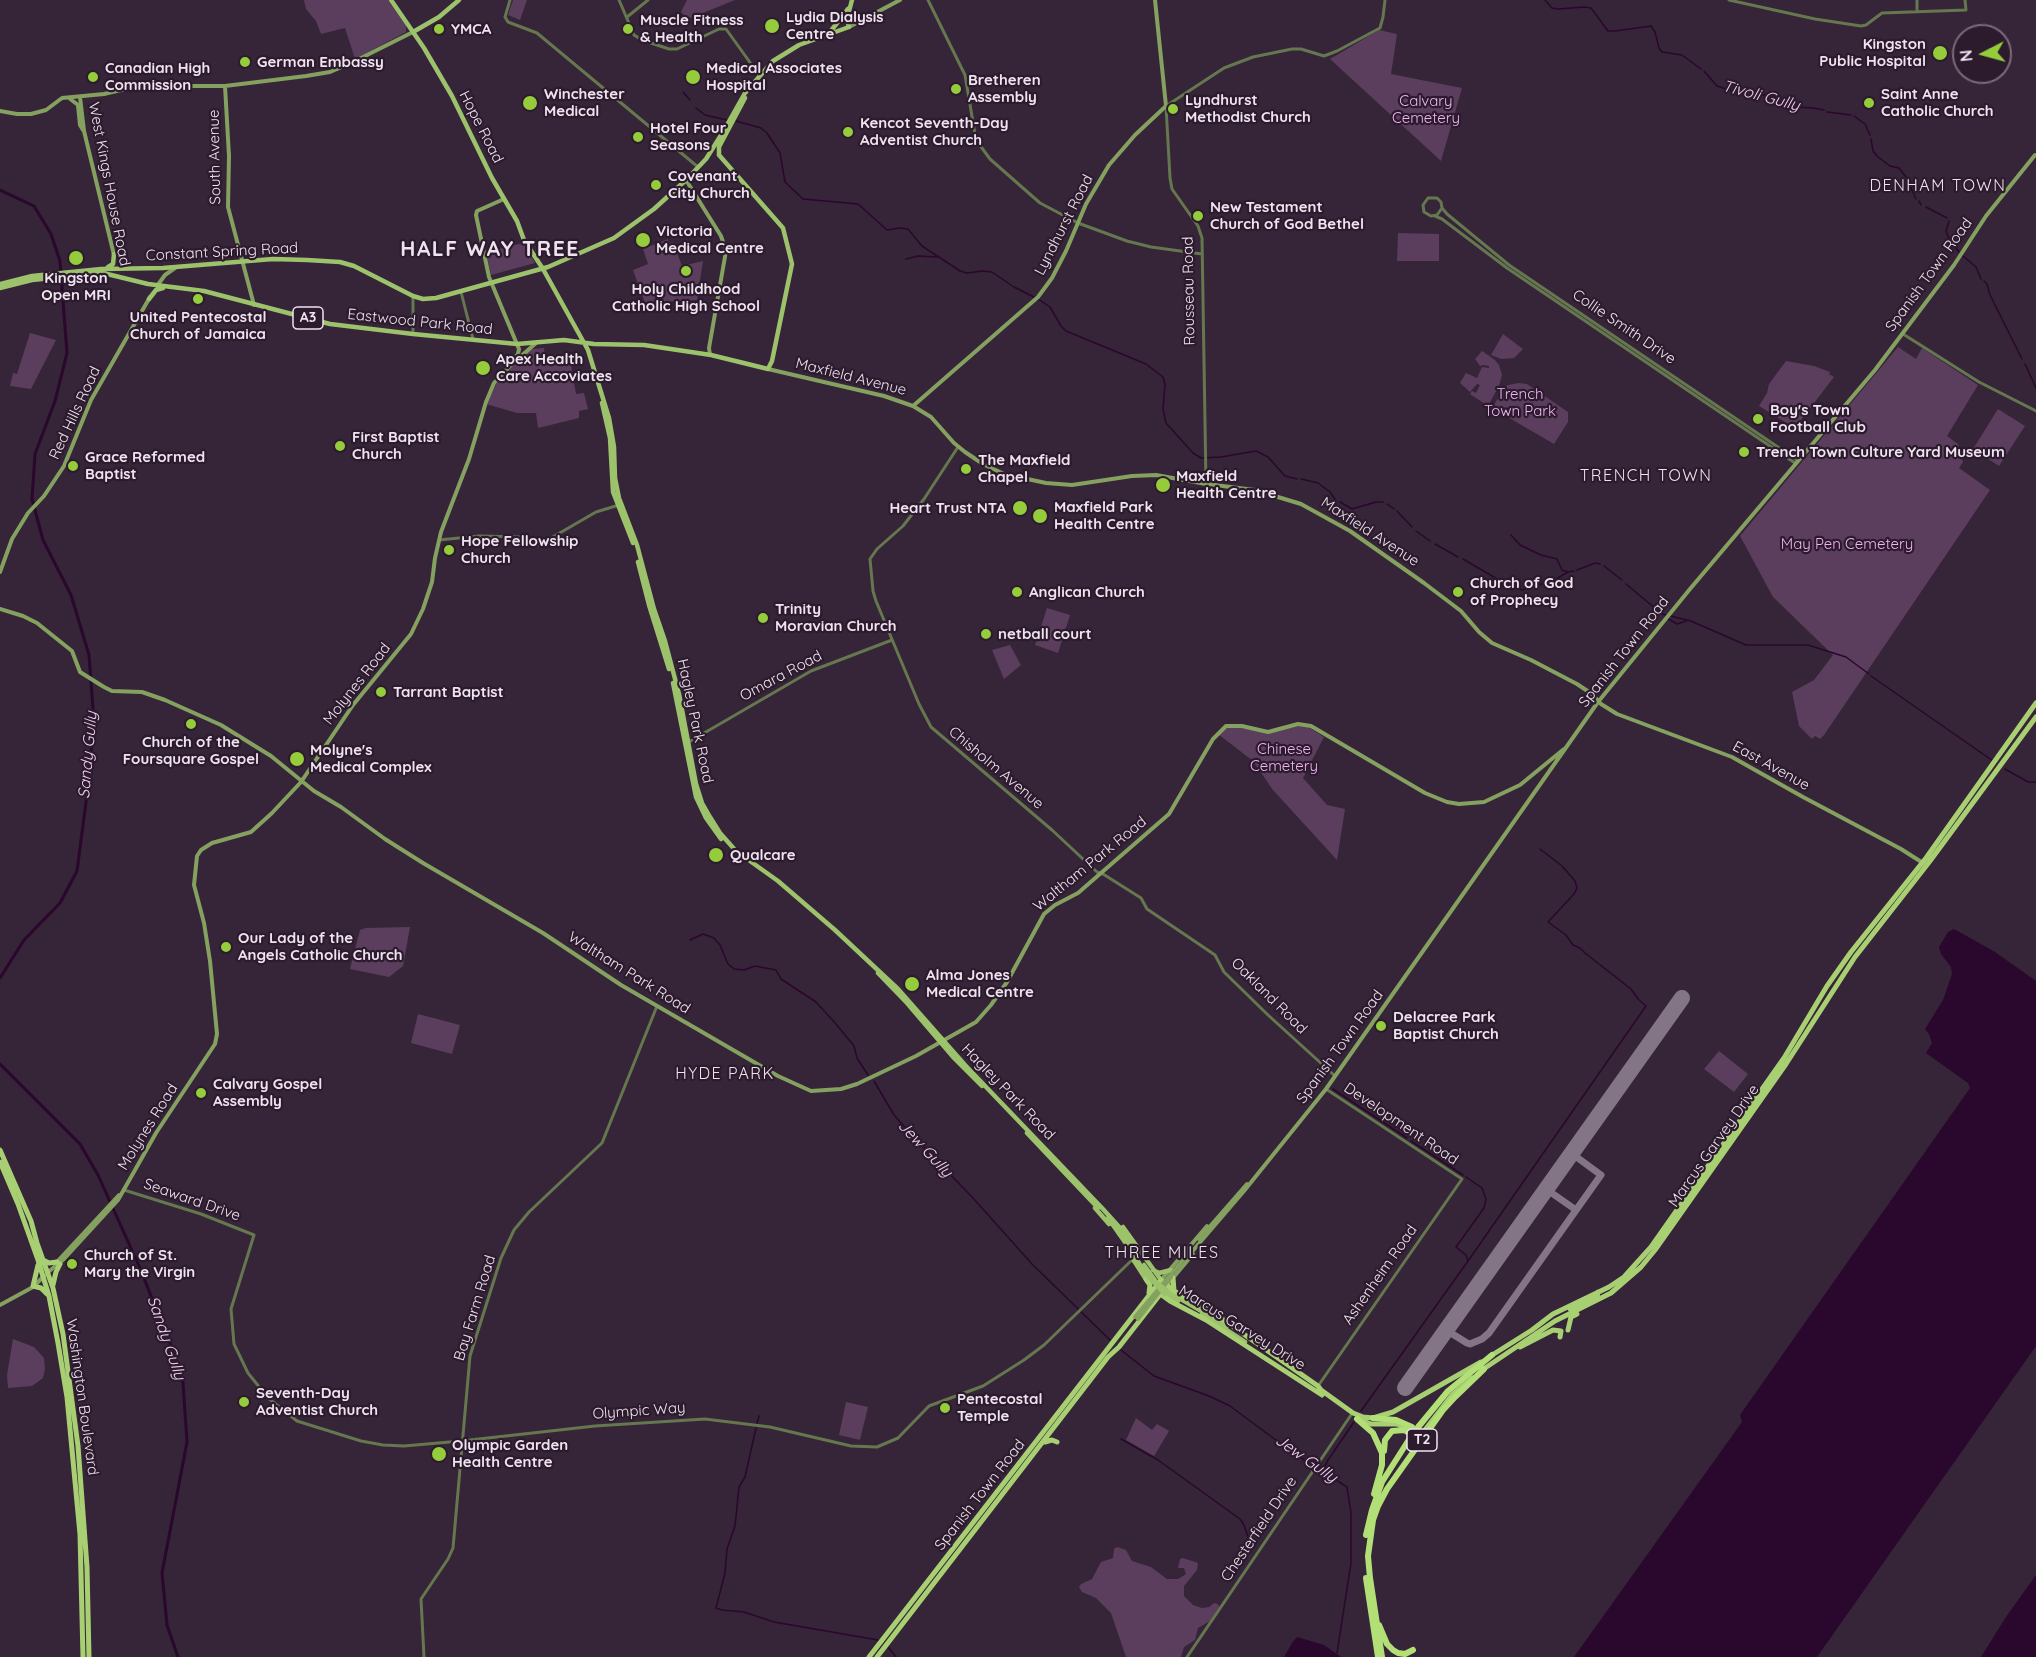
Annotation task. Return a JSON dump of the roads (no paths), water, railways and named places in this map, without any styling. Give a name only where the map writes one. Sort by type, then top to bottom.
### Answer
[{"type":"highway","name":"Marcus Garvey Drive","points":[[1998,764],[2036,703]]},
{"type":"highway","name":"Marcus Garvey Drive","points":[[1924,864],[1853,949],[1827,986],[1784,1058],[1651,1247],[1624,1277],[1557,1312],[1492,1355],[1393,1412],[1373,1417],[1353,1413],[1215,1314],[1167,1286],[1157,1284],[1160,1294],[1318,1389],[1358,1419],[1371,1424],[1397,1425],[1420,1437],[1452,1395],[1484,1368],[1562,1317],[1600,1300],[1625,1282],[1655,1250],[1786,1064],[1878,926],[1924,864],[1998,764],[2036,717]]},
{"type":"highway","points":[[1803,1026],[1825,997],[1832,992],[1832,983],[1853,949]]},
{"type":"highway","name":"Washington Boulevard","points":[[0,1150],[31,1221],[40,1260]]},
{"type":"highway","name":"Washington Boulevard","points":[[0,1162],[45,1275],[67,1396],[80,1545],[83,1657]]},
{"type":"highway","points":[[49,1296],[41,1288],[33,1286],[40,1260],[58,1263],[53,1287]]},
{"type":"highway","name":"Washington Boulevard","points":[[45,1275],[53,1287],[63,1334],[78,1446],[87,1567],[89,1657]]},
{"type":"highway","points":[[1173,1278],[1174,1291]]},
{"type":"highway","points":[[1145,1300],[1150,1289],[1146,1279]]},
{"type":"highway","name":"Spanish Town Road","points":[[869,1657],[1157,1284]]},
{"type":"highway","name":"Spanish Town Road","points":[[877,1657],[1045,1442],[1108,1357],[1167,1286]]},
{"type":"highway","points":[[1562,1317],[1563,1311],[1597,1297],[1598,1292]]},
{"type":"highway","points":[[1154,1303],[1163,1298],[1170,1300]]},
{"type":"highway","points":[[1568,1330],[1573,1316],[1595,1306],[1600,1300]]},
{"type":"highway","points":[[1515,1348],[1553,1330],[1561,1331],[1560,1337]]},
{"type":"highway","name":"T2","points":[[1380,1657],[1365,1567],[1368,1527],[1382,1482],[1410,1438],[1448,1391],[1492,1355]]},
{"type":"highway","name":"T2","points":[[1380,1657],[1368,1556],[1373,1520],[1383,1495],[1443,1410],[1484,1368]]},
{"type":"highway","points":[[1373,1417],[1400,1421],[1412,1427],[1420,1437]]},
{"type":"highway","points":[[1358,1419],[1378,1441],[1382,1459],[1380,1475]]},
{"type":"highway","points":[[1368,1527],[1372,1498],[1384,1465],[1385,1440],[1390,1432],[1397,1429],[1420,1437]]},
{"type":"highway","points":[[1373,1520],[1381,1495],[1420,1437]]},
{"type":"highway","points":[[1045,1442],[1047,1440],[1057,1442]]},
{"type":"highway","points":[[912,1602],[914,1603],[935,1581]]},
{"type":"highway","points":[[1374,1607],[1379,1625],[1395,1657]]},
{"type":"highway","points":[[1390,1648],[1405,1654],[1413,1650]]},
{"type":"highway","points":[[883,1649],[885,1657]]},
{"type":"main road","name":"Hope Road","points":[[390,0],[413,32],[452,96],[525,240],[543,269]]},
{"type":"main road","points":[[0,111],[17,114],[39,112],[46,110],[59,99],[104,94],[138,86],[225,86],[330,72],[413,32],[439,17],[459,0]]},
{"type":"main road","points":[[849,27],[846,22],[852,0]]},
{"type":"main road","points":[[768,369],[772,361],[792,264],[783,228],[719,155],[719,147],[759,75],[784,53],[799,45],[849,27],[900,0]]},
{"type":"main road","points":[[1155,0],[1166,106]]},
{"type":"main road","points":[[849,11],[859,22]]},
{"type":"main road","points":[[828,34],[849,11]]},
{"type":"main road","name":"Constant Spring Road","points":[[66,275],[88,270],[176,267],[273,259],[340,262],[379,277],[423,299],[436,298],[543,269],[614,238],[654,209],[706,159],[745,93],[759,75]]},
{"type":"main road","name":"South Avenue","points":[[225,86],[229,156],[228,207],[254,304]]},
{"type":"main road","name":"West Kings House Road","points":[[80,97],[84,130],[114,254],[115,275]]},
{"type":"main road","points":[[68,98],[78,105],[80,125],[84,130]]},
{"type":"main road","name":"Lyndhurst Road","points":[[913,406],[1037,299],[1052,278],[1109,165],[1135,135],[1166,106]]},
{"type":"main road","points":[[706,159],[714,154],[719,155]]},
{"type":"main road","name":"Spanish Town Road","points":[[1167,1286],[1326,1089],[1598,702],[1796,461],[1875,370],[1954,265],[1986,216],[2035,157]]},
{"type":"main road","points":[[686,180],[721,236],[726,251],[709,348],[711,356]]},
{"type":"main road","points":[[494,383],[518,354],[519,349],[491,282],[477,212],[504,199]]},
{"type":"main road","points":[[88,270],[112,266],[114,254]]},
{"type":"main road","name":"Red Hills Road","points":[[0,572],[12,539],[28,513],[64,466],[92,400],[149,299],[165,275],[176,267]]},
{"type":"main road","name":"Hagley Park Road","points":[[543,269],[573,322],[594,366],[609,418],[619,505],[637,545],[679,694],[699,797],[720,833],[736,851],[778,881],[880,971],[1121,1229],[1146,1279],[1157,1284]]},
{"type":"main road","name":"Constant Spring Road","points":[[0,286],[22,278],[115,275]]},
{"type":"main road","name":"Eastwood Park Road","points":[[115,275],[157,286],[204,291],[330,324],[518,344],[569,340],[583,342]]},
{"type":"main road","points":[[148,284],[151,288],[149,299]]},
{"type":"main road","points":[[149,299],[156,290],[175,287]]},
{"type":"main road","points":[[569,340],[575,335],[573,322]]},
{"type":"main road","name":"Maxfield Avenue","points":[[583,342],[644,345],[711,356],[884,396],[913,406],[931,417],[958,447],[978,462],[998,472],[1046,483],[1072,485],[1132,476],[1156,475],[1268,493],[1316,511],[1350,531],[1461,611],[1492,643],[1577,684],[1592,694],[1598,702]]},
{"type":"main road","name":"Molynes Road","points":[[0,1305],[33,1286],[58,1263],[106,1211],[213,1049],[216,1039],[208,950],[194,885],[197,856],[201,850],[212,843],[251,832],[272,813],[301,782],[353,705],[411,634],[432,582],[439,540],[494,383],[537,343]]},
{"type":"main road","name":"Waltham Park Road","points":[[0,609],[37,623],[72,651],[80,672],[84,675],[112,691],[142,692],[212,721],[271,756],[301,782],[345,809],[402,850],[543,933],[591,966],[657,1006],[778,1076],[811,1091],[851,1086],[916,1056],[969,1026],[991,1005],[1011,976],[1044,914],[1055,905],[1075,895],[1171,812],[1213,739],[1226,726],[1242,726],[1270,732],[1298,724],[1309,725],[1425,793],[1459,804],[1484,802],[1520,785],[1564,749]]},
{"type":"main road","name":"East Avenue","points":[[1598,702],[1617,714],[1732,757],[1901,849],[1924,864]]},
{"type":"main road","name":"Hagley Park Road","points":[[942,1040],[962,1067],[1119,1232],[1157,1284]]},
{"type":"main road","name":"Spanish Town Road","points":[[1110,1347],[1214,1221],[1252,1179]]},
{"type":"main road","name":"Hagley Park Road","points":[[1083,1187],[1108,1210],[1126,1232],[1150,1268],[1157,1284]]},
{"type":"main road","name":"Spanish Town Road","points":[[1157,1284],[1200,1233],[1214,1221]]},
{"type":"main road","name":"Spanish Town Road","points":[[1189,1253],[1213,1227]]},
{"type":"main road","points":[[1135,1255],[1159,1273],[1171,1270]]},
{"type":"main road","name":"Marcus Garvey Drive","points":[[1157,1284],[1245,1337],[1318,1389]]},
{"type":"main road","name":"Spanish Town Road","points":[[1108,1357],[1136,1318]]},
{"type":"street","points":[[510,0],[506,21],[537,33],[698,167]]},
{"type":"street","points":[[619,0],[635,37],[672,49],[720,29],[726,29],[759,75]]},
{"type":"street","points":[[627,17],[648,0]]},
{"type":"street","points":[[928,0],[965,75],[975,140],[990,159],[1040,203],[1078,223],[1126,241],[1202,254]]},
{"type":"street","name":"Lyndhurst Road","points":[[1166,106],[1224,68],[1253,57],[1292,49],[1301,49],[1324,56],[1337,51],[1380,28],[1385,0]]},
{"type":"street","points":[[1729,0],[1853,25],[1866,25],[1879,14],[1888,12],[1966,10],[1965,0]]},
{"type":"street","points":[[1917,0],[1917,11]]},
{"type":"street","name":"Rousseau Road","points":[[1166,106],[1172,189],[1198,226],[1202,238],[1206,484]]},
{"type":"street","points":[[1431,197],[1437,198],[1442,208],[1441,212],[1435,216],[1428,216],[1424,212],[1424,201],[1431,197]]},
{"type":"street","name":"Collie Smith Drive","points":[[1442,208],[1509,265],[1796,461]]},
{"type":"street","name":"Collie Smith Drive","points":[[1435,216],[1507,268],[1796,461]]},
{"type":"street","points":[[460,291],[473,339]]},
{"type":"street","points":[[413,296],[413,334]]},
{"type":"street","points":[[1902,333],[1979,382],[2036,411]]},
{"type":"street","name":"Chisholm Avenue","points":[[958,447],[924,499],[903,526],[877,549],[870,559],[873,591],[919,704],[933,730],[1100,873]]},
{"type":"street","points":[[439,540],[479,536],[521,537],[539,545],[594,513],[619,505]]},
{"type":"street","name":"Omara Road","points":[[687,743],[811,671],[892,640]]},
{"type":"street","name":"Oakland Road","points":[[1100,873],[1141,898],[1147,909],[1215,955],[1224,972],[1335,1076]]},
{"type":"street","name":"Bay Farm Road","points":[[424,1657],[420,1599],[453,1548],[470,1356],[486,1302],[513,1230],[602,1143],[657,1006]]},
{"type":"street","name":"Development Road","points":[[1326,1089],[1462,1179]]},
{"type":"street","name":"Ashenheim Road","points":[[1318,1389],[1462,1179]]},
{"type":"street","name":"Seaward Drive","points":[[122,1190],[201,1214],[254,1235]]},
{"type":"street","name":"Olympic Way","points":[[254,1235],[231,1309],[232,1334],[240,1360],[248,1373],[268,1398],[303,1424],[361,1442],[404,1446],[586,1427],[705,1419],[770,1427],[850,1446],[876,1446],[898,1438],[929,1406],[983,1386],[1024,1360],[1044,1345],[1135,1255]]},
{"type":"street","name":"Chesterfield Drive","points":[[1187,1657],[1351,1415]]},
{"type":"waterway","name":"Tivoli Gully","points":[[1545,0],[1552,8],[1591,8],[1608,31],[1651,26],[1662,52],[1682,55],[1701,69]]},
{"type":"waterway","name":"Tivoli Gully","points":[[1704,71],[1717,86],[1738,93],[1750,96],[1765,95],[1794,107],[1824,110]]},
{"type":"waterway","points":[[683,92],[690,100]]},
{"type":"waterway","points":[[696,108],[705,115],[727,120]]},
{"type":"waterway","name":"Tivoli Gully","points":[[1827,112],[1851,115]]},
{"type":"waterway","name":"Tivoli Gully","points":[[1854,116],[1865,124],[1870,135]]},
{"type":"waterway","points":[[736,121],[761,128],[767,133],[780,153],[785,182],[803,199],[858,204],[887,230],[908,229],[922,246],[960,271],[992,272],[1034,297]]},
{"type":"waterway","name":"Tivoli Gully","points":[[1871,139],[1873,151],[1878,157],[1890,166],[1899,168],[1906,177]]},
{"type":"waterway","name":"Tivoli Gully","points":[[1908,181],[1916,199]]},
{"type":"waterway","name":"Sandy Gully","points":[[0,190],[34,206],[51,234],[60,261],[67,353],[55,401],[35,454],[32,499],[43,540],[71,595],[89,655],[94,722],[77,871],[60,903],[24,940],[0,978]]},
{"type":"waterway","name":"Tivoli Gully","points":[[1919,201],[1921,205]]},
{"type":"waterway","name":"Tivoli Gully","points":[[1926,207],[1947,218]]},
{"type":"waterway","name":"Tivoli Gully","points":[[1949,221],[1946,231],[1949,239]]},
{"type":"waterway","name":"Tivoli Gully","points":[[1952,243],[1959,252]]},
{"type":"waterway","points":[[906,259],[918,256],[938,257]]},
{"type":"waterway","name":"Tivoli Gully","points":[[1963,256],[1976,267],[1981,279]]},
{"type":"waterway","name":"Tivoli Gully","points":[[1984,281],[2022,359]]},
{"type":"waterway","points":[[1038,299],[1050,307],[1066,331],[1146,364],[1163,377],[1165,385],[1163,409],[1166,423],[1193,453],[1201,458],[1256,451],[1268,457],[1285,476],[1297,479]]},
{"type":"waterway","name":"Tivoli Gully","points":[[2025,364],[2036,388]]},
{"type":"waterway","points":[[1301,479],[1318,483],[1335,499]]},
{"type":"waterway","points":[[1340,502],[1352,509],[1383,502]]},
{"type":"waterway","points":[[1387,504],[1394,509]]},
{"type":"waterway","points":[[1397,511],[1412,527]]},
{"type":"waterway","points":[[1416,531],[1430,541]]},
{"type":"waterway","points":[[1511,535],[1520,545],[1541,555],[1557,559],[1562,570],[1568,572]]},
{"type":"waterway","points":[[1435,544],[1458,557]]},
{"type":"waterway","points":[[1463,559],[1504,583]]},
{"type":"waterway","points":[[1577,570],[1595,563],[1600,564]]},
{"type":"waterway","points":[[1604,566],[1622,580]]},
{"type":"waterway","points":[[1556,579],[1574,571]]},
{"type":"waterway","points":[[1508,584],[1522,590],[1545,583]]},
{"type":"waterway","points":[[1626,584],[1662,614],[1691,621],[1746,645],[1808,645],[1846,657],[1869,674]]},
{"type":"waterway","points":[[1667,618],[1677,624],[1686,621]]},
{"type":"waterway","points":[[1871,676],[1993,761]]},
{"type":"waterway","points":[[2005,769],[2028,782],[2036,782]]},
{"type":"waterway","points":[[1468,1261],[1646,1006],[1631,989],[1580,948],[1573,945],[1566,935],[1548,922],[1577,888],[1575,881],[1562,866],[1540,849]]},
{"type":"waterway","points":[[690,940],[703,934],[714,938],[720,945],[728,964],[734,969],[744,970],[755,966],[776,970],[781,979],[816,1002],[836,1024],[854,1046],[857,1058],[868,1075]]},
{"type":"waterway","name":"Sandy Gully","points":[[0,1064],[80,1144],[98,1175],[139,1266],[174,1353],[183,1383],[187,1442],[162,1573],[167,1625],[178,1657]]},
{"type":"waterway","name":"Jew Gully","points":[[874,1081],[894,1115],[910,1133],[973,1198],[1032,1264],[1110,1340]]},
{"type":"waterway","points":[[1333,1089],[1407,1138]]},
{"type":"waterway","points":[[1411,1141],[1463,1175]]},
{"type":"waterway","points":[[1361,1411],[1468,1261],[1466,1255],[1456,1247],[1484,1208],[1486,1199],[1482,1188],[1466,1177]]},
{"type":"waterway","name":"Jew Gully","points":[[1121,1350],[1154,1376],[1230,1406],[1292,1452],[1347,1487],[1351,1513],[1351,1563],[1337,1653]]},
{"type":"waterway","points":[[757,1423],[759,1416]]},
{"type":"waterway","points":[[1326,1472],[1325,1466],[1328,1460],[1354,1422]]},
{"type":"waterway","points":[[756,1428],[745,1477],[739,1487],[735,1526],[727,1549],[725,1573],[716,1608],[744,1612],[774,1622],[878,1640]]},
{"type":"waterway","points":[[1121,1439],[1158,1460],[1240,1519],[1252,1549]]},
{"type":"waterway","points":[[889,1648],[896,1657]]},
{"type":"place","name":"Lydia Dialysis Centre","points":[[772,26]]},
{"type":"place","name":"YMCA","points":[[439,29]]},
{"type":"place","name":"Muscle Fitness & Health","points":[[628,29]]},
{"type":"place","name":"Kingston Public Hospital","points":[[1940,53]]},
{"type":"place","name":"German Embassy","points":[[245,62]]},
{"type":"place","name":"Canadian High Commission","points":[[93,77]]},
{"type":"place","name":"Medical Associates Hospital","points":[[693,77]]},
{"type":"place","name":"Bretheren Assembly","points":[[956,89]]},
{"type":"place","name":"Winchester Medical","points":[[530,103]]},
{"type":"place","name":"Saint Anne Catholic Church","points":[[1869,103]]},
{"type":"place","name":"Lyndhurst Methodist Church","points":[[1173,109]]},
{"type":"place","name":"Kencot Seventh-Day Adventist Church","points":[[848,132]]},
{"type":"place","name":"Hotel Four Seasons","points":[[638,137]]},
{"type":"place","name":"Covenant City Church","points":[[656,185]]},
{"type":"place","name":"New Testament Church of God Bethel","points":[[1198,216]]},
{"type":"place","name":"Victoria Medical Centre","points":[[643,240]]},
{"type":"place","name":"Kingston Open MRI","points":[[76,258]]},
{"type":"place","name":"Holy Childhood Catholic High School","points":[[686,271]]},
{"type":"place","name":"United Pentecostal Church of Jamaica","points":[[198,299]]},
{"type":"place","name":"Apex Health Care Accoviates","points":[[483,368]]},
{"type":"place","name":"Boy's Town Football Club","points":[[1758,419]]},
{"type":"place","name":"First Baptist Church","points":[[340,446]]},
{"type":"place","name":"Trench Town Culture Yard Museum","points":[[1744,452]]},
{"type":"place","name":"Grace Reformed Baptist","points":[[73,466]]},
{"type":"place","name":"The Maxfield Chapel","points":[[966,469]]},
{"type":"place","name":"Maxfield Health Centre","points":[[1163,485]]},
{"type":"place","name":"Heart Trust NTA","points":[[1020,508]]},
{"type":"place","name":"Maxfield Park Health Centre","points":[[1040,516]]},
{"type":"place","name":"Hope Fellowship Church","points":[[449,550]]},
{"type":"place","name":"Anglican Church","points":[[1017,592]]},
{"type":"place","name":"Church of God of Prophecy","points":[[1458,592]]},
{"type":"place","name":"Trinity Moravian Church","points":[[763,618]]},
{"type":"place","name":"netball court","points":[[986,634]]},
{"type":"place","name":"Tarrant Baptist","points":[[381,692]]},
{"type":"place","name":"Church of the Foursquare Gospel","points":[[191,724]]},
{"type":"place","name":"Molyne's Medical Complex","points":[[297,759]]},
{"type":"place","name":"Qualcare","points":[[716,855]]},
{"type":"place","name":"Our Lady of the Angels Catholic Church","points":[[226,947]]},
{"type":"place","name":"Alma Jones Medical Centre","points":[[912,984]]},
{"type":"place","name":"Delacree Park Baptist Church","points":[[1381,1026]]},
{"type":"place","name":"Calvary Gospel Assembly","points":[[201,1093]]},
{"type":"place","name":"Church of St. Mary the Virgin","points":[[72,1264]]},
{"type":"place","name":"Seventh-Day Adventist Church","points":[[244,1402]]},
{"type":"place","name":"Pentecostal Temple","points":[[945,1408]]},
{"type":"place","name":"Olympic Garden Health Centre","points":[[439,1454]]},
{"type":"district","name":"DENHAM TOWN","points":[[1938,186]]},
{"type":"district","name":"HALF WAY TREE","points":[[490,250]]},
{"type":"district","name":"TRENCH TOWN","points":[[1646,476]]},
{"type":"district","name":"HYDE PARK","points":[[725,1074]]},
{"type":"district","name":"THREE MILES","points":[[1162,1253]]},
{"type":"park label","name":"Calvary Cemetery","points":[[1426,110]]},
{"type":"park label","name":"Trench Town Park","points":[[1520,402]]},
{"type":"park label","name":"May Pen Cemetery","points":[[1847,544]]},
{"type":"park label","name":"Chinese Cemetery","points":[[1284,758]]}]
